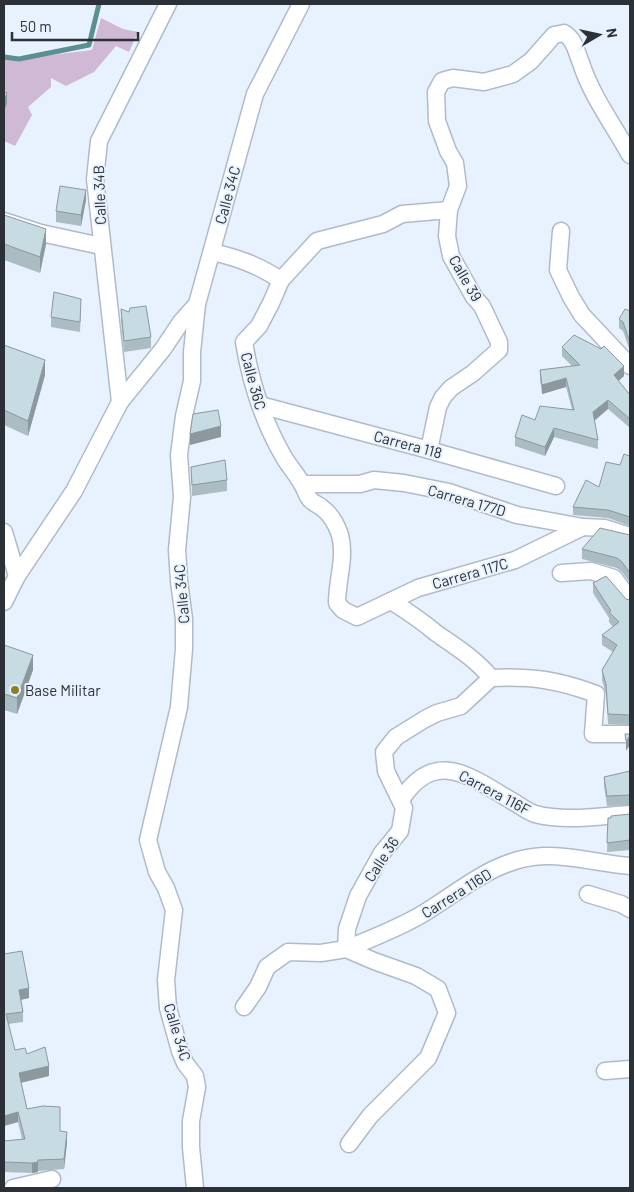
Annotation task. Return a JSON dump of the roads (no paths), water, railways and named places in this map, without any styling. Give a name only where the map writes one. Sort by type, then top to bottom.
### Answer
[{"type":"street","name":"Calle 34B","points":[[120,402],[101,246],[95,179],[99,141],[168,4]]},
{"type":"street","name":"Calle 34C","points":[[195,1188],[190,1147],[191,1120],[197,1086],[195,1076],[185,1063],[180,1051],[168,1008],[166,980],[174,910],[166,888],[156,872],[148,840],[176,723],[180,698],[184,649],[184,619],[178,581],[177,550],[182,497],[180,456],[184,416],[192,381],[192,352],[197,304],[255,94],[301,4]]},
{"type":"street","name":"Calle 39","points":[[429,450],[438,407],[443,397],[499,350],[499,342],[482,306],[474,296],[451,256],[447,236],[449,210],[458,186],[454,163],[437,121],[436,92],[442,81],[453,78],[484,82],[513,74],[531,61],[554,35],[564,33],[572,39],[585,75],[600,107],[630,155]]},
{"type":"street","name":"Calle 36C","points":[[357,617],[343,610],[337,603],[336,590],[343,554],[340,536],[334,520],[322,507],[310,500],[274,439],[260,405],[244,342],[259,326],[281,280],[317,241],[384,224],[402,214],[449,210]]},
{"type":"street","points":[[4,222],[41,233],[101,246]]},
{"type":"street","points":[[561,231],[558,270],[571,297],[582,315],[630,366]]},
{"type":"street","points":[[212,252],[237,257],[260,267],[281,280]]},
{"type":"street","points":[[4,602],[16,576],[74,491],[120,402],[197,304]]},
{"type":"street","name":"Carrera 118","points":[[260,405],[556,486]]},
{"type":"street","name":"Carrera 177D","points":[[302,484],[360,484],[374,480],[404,483],[449,492],[517,515],[583,527],[606,528],[630,536]]},
{"type":"street","name":"Carrera 117C","points":[[357,617],[427,585],[514,560],[583,527]]},
{"type":"street","points":[[4,532],[16,576]]},
{"type":"street","points":[[561,573],[592,572],[614,578],[630,600]]},
{"type":"street","points":[[391,601],[417,617],[459,648],[481,665],[492,678],[545,679],[571,685],[596,694],[593,734],[630,734]]},
{"type":"street","name":"Calle 36","points":[[346,949],[347,929],[358,896],[382,852],[400,831],[404,808],[386,771],[384,752],[396,737],[437,713],[461,706],[492,678]]},
{"type":"street","name":"Carrera 116F","points":[[401,800],[409,787],[430,772],[452,770],[470,776],[533,813],[557,819],[630,814]]},
{"type":"street","name":"Carrera 116D","points":[[346,949],[375,938],[418,916],[489,870],[517,860],[542,856],[569,857],[630,866]]},
{"type":"street","points":[[588,894],[621,904],[630,909]]},
{"type":"street","points":[[244,1006],[258,987],[267,967],[288,952],[321,953],[346,949],[416,976],[438,989],[447,1012],[428,1058],[370,1116],[349,1144]]},
{"type":"street","points":[[604,1071],[630,1069]]},
{"type":"street","points":[[14,1188],[52,1179]]},
{"type":"waterway","points":[[4,57],[19,59],[89,45],[99,4]]},
{"type":"place","name":"Base Militar","points":[[15,690]]}]
